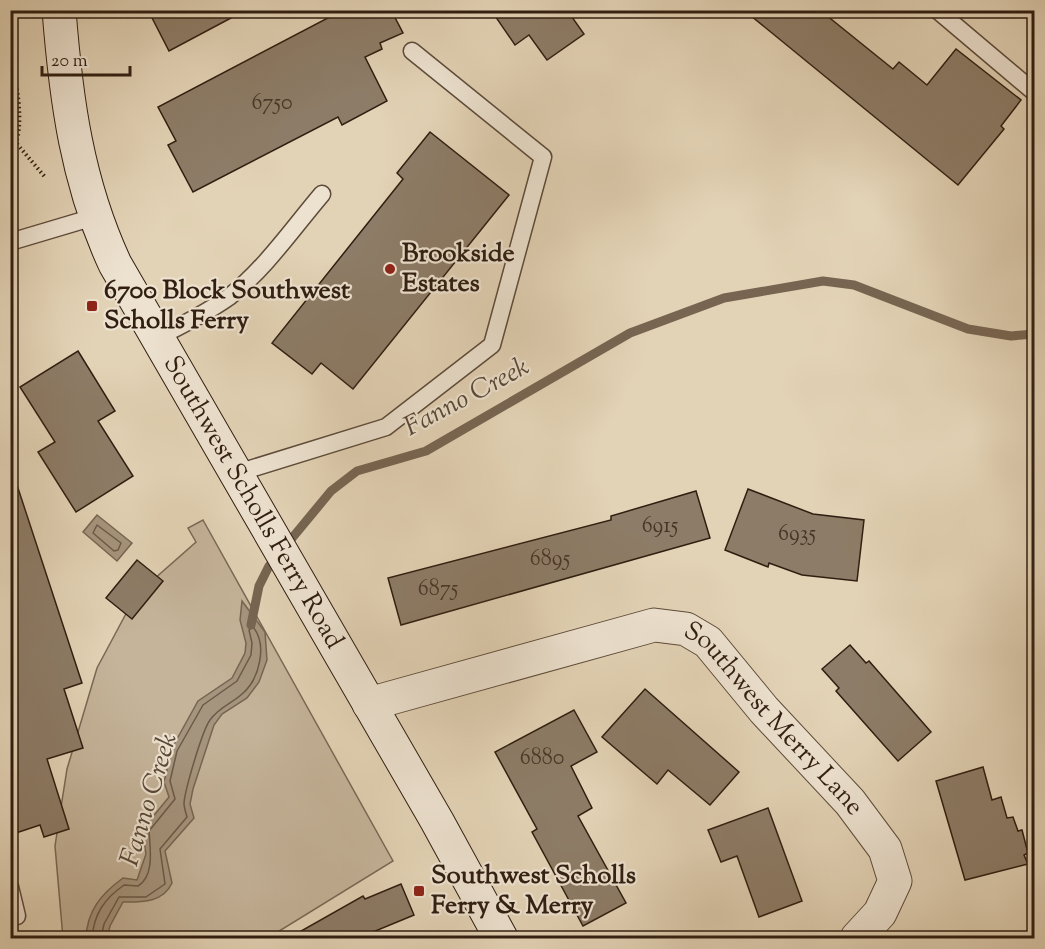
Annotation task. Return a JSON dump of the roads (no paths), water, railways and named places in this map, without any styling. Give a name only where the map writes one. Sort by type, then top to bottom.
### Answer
[{"type":"main road","name":"Southwest Scholls Ferry Road","points":[[59,10],[63,60],[80,172],[94,217],[115,264],[251,504],[369,704],[501,939]]},
{"type":"main road","name":"Southwest Merry Lane","points":[[369,704],[654,625],[686,629],[708,642],[764,710],[850,802],[885,849],[895,881],[880,913],[857,939]]},
{"type":"lane","points":[[938,10],[1035,92]]},
{"type":"lane","points":[[234,474],[386,427],[492,345],[543,157],[412,51]]},
{"type":"lane","points":[[156,338],[189,322],[229,296],[261,267],[322,194]]},
{"type":"lane","points":[[10,242],[94,217]]},
{"type":"lane","points":[[10,886],[17,916]]},
{"type":"water","points":[[97,515],[132,543],[117,561],[83,532]]},
{"type":"water","points":[[242,601],[265,632],[267,660],[259,682],[247,698],[222,714],[214,725],[193,789],[190,804],[194,818],[165,851],[172,883],[168,890],[157,898],[123,902],[110,926],[107,938],[86,938],[92,911],[108,890],[123,878],[137,880],[146,854],[142,830],[169,797],[164,782],[172,748],[198,701],[232,678],[245,653],[246,643],[240,620]]},
{"type":"waterway","name":"Fanno Creek","points":[[251,625],[259,586],[269,566],[331,491],[357,471],[426,451],[630,333],[724,298],[823,281],[854,285],[968,329],[1011,336],[1034,334]]},
{"type":"place","name":"Brookside Estates","points":[[390,269]]},
{"type":"place","name":"6700 Block Southwest Scholls Ferry","points":[[92,306]]},
{"type":"place","name":"Southwest Scholls Ferry & Merry","points":[[419,891]]}]
